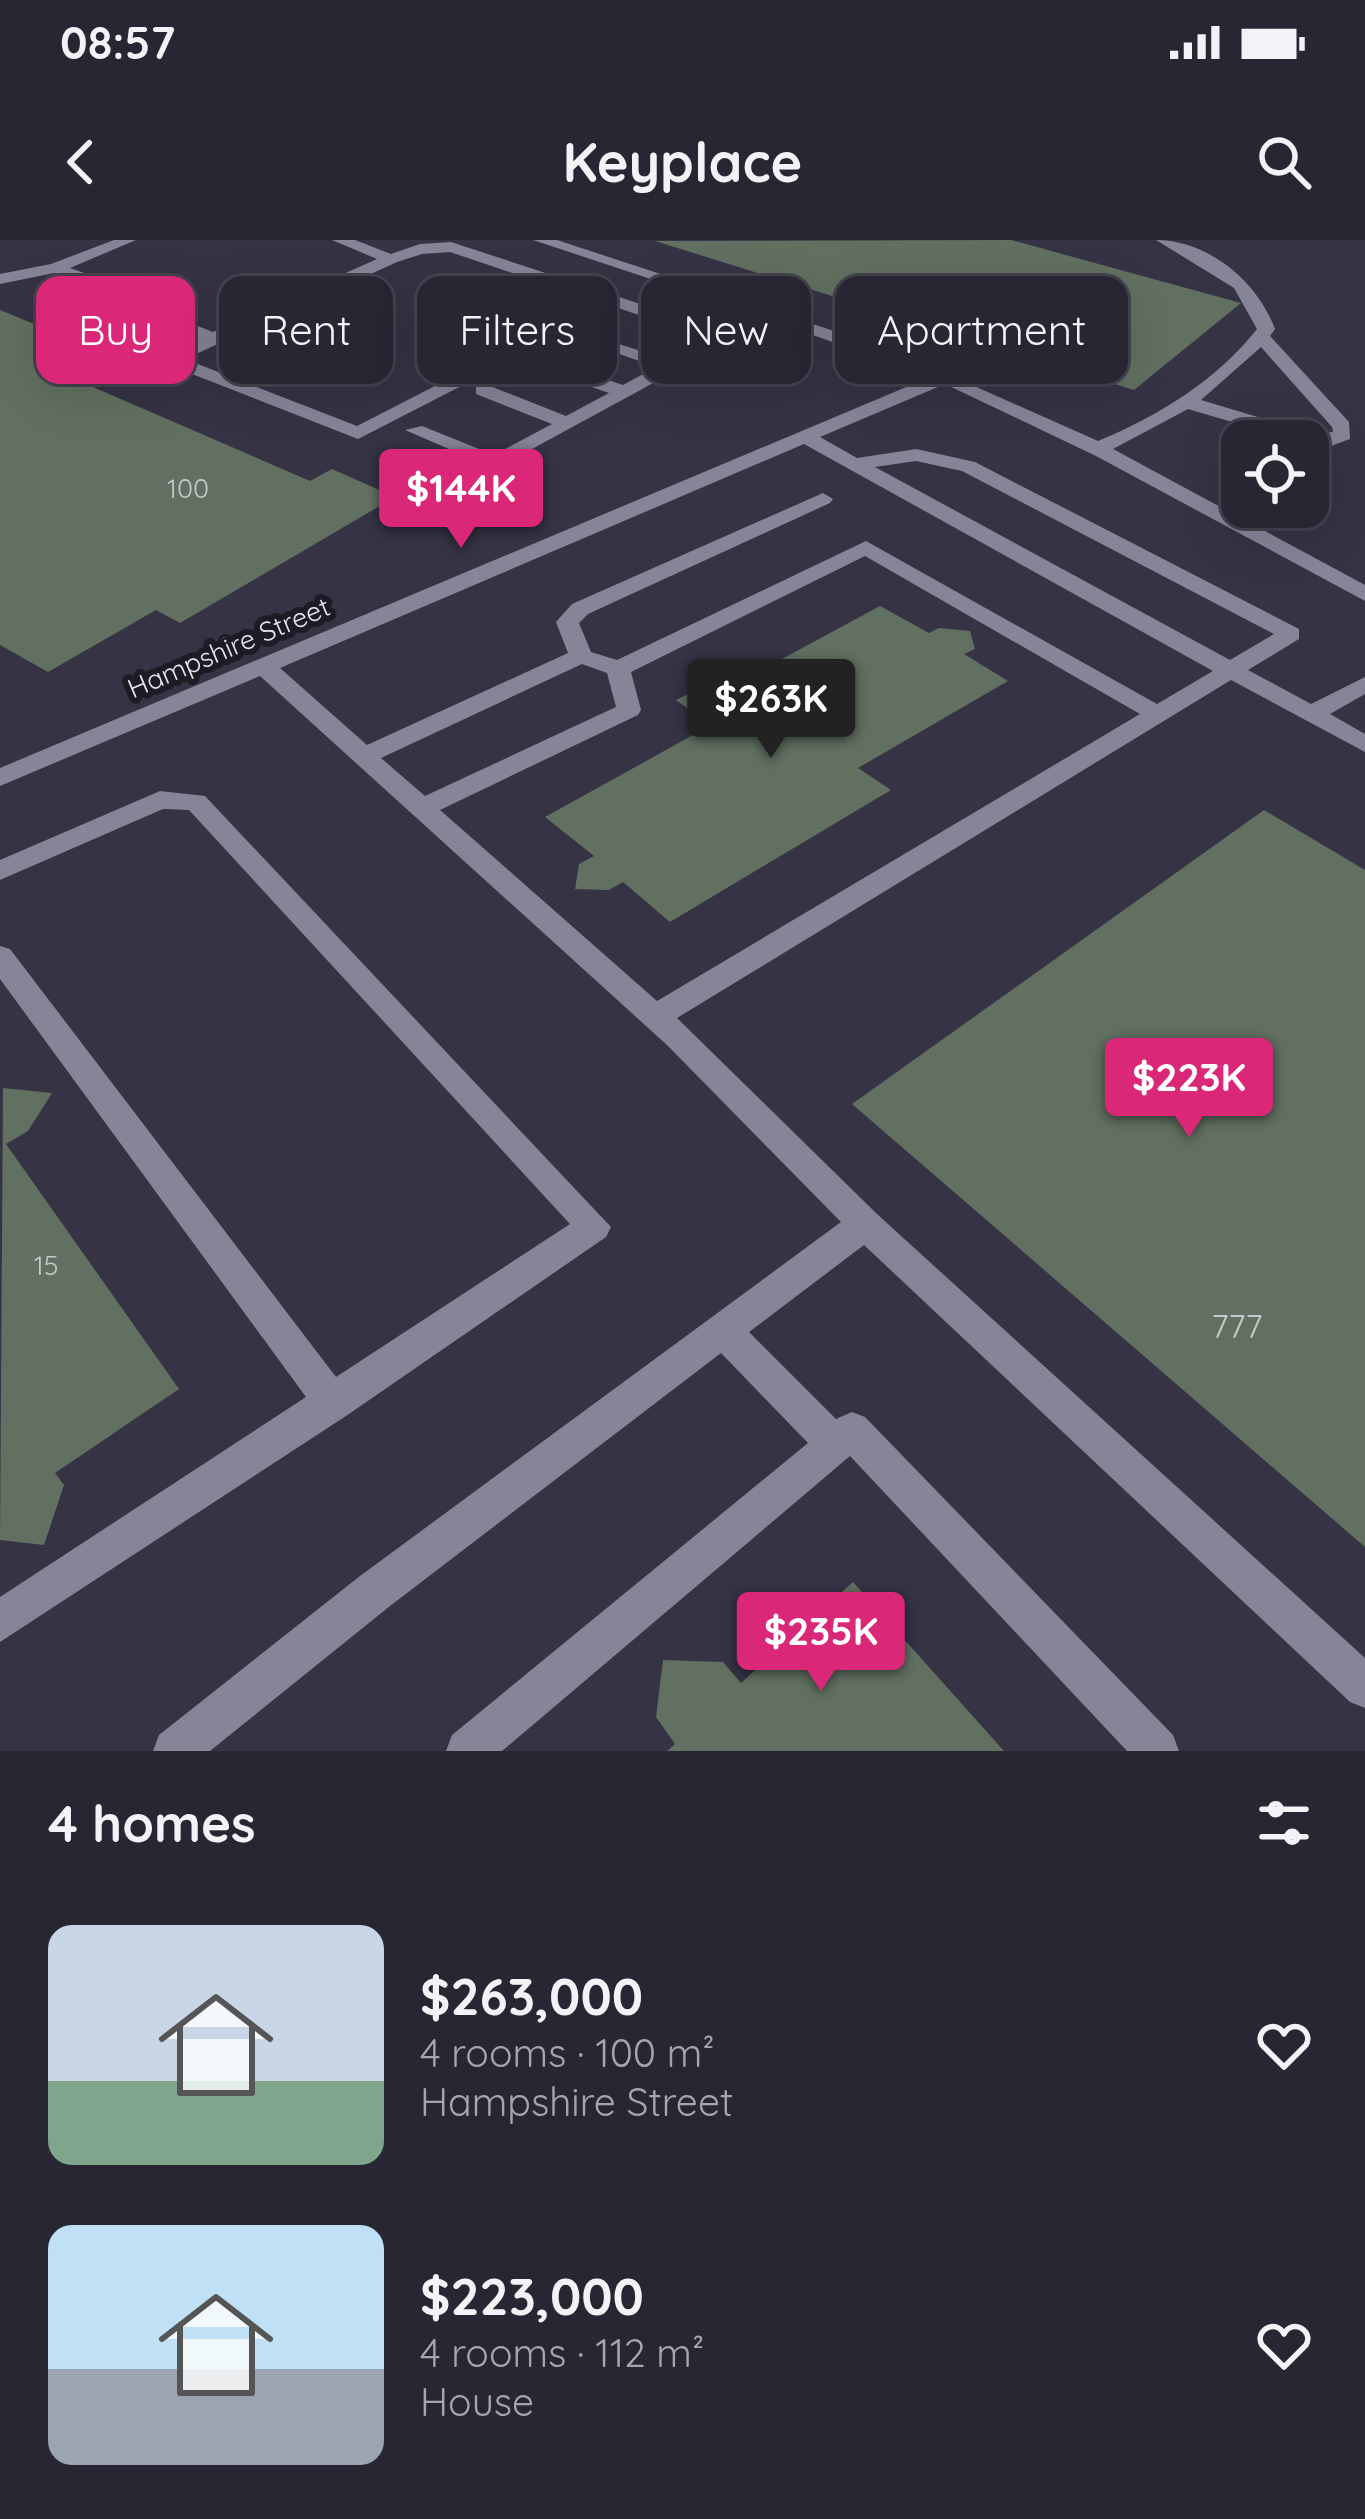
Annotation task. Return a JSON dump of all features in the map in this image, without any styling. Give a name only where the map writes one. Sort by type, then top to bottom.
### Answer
[{"type":"street","points":[[0,279],[55,268],[128,240]]},
{"type":"street","points":[[340,240],[391,259]]},
{"type":"street","points":[[541,240],[653,276]]},
{"type":"street","points":[[1094,450],[1135,434],[1248,355],[1266,328],[1259,302],[1216,265],[1164,240]]},
{"type":"street","points":[[454,384],[358,433],[170,359],[420,249],[451,247],[537,276]]},
{"type":"street","points":[[55,268],[158,305],[159,317],[213,338]]},
{"type":"street","points":[[1183,400],[1310,440],[1343,435],[1342,426],[1261,337]]},
{"type":"street","points":[[416,430],[495,463],[641,383]]},
{"type":"street","points":[[601,384],[624,392]]},
{"type":"street","name":"Hampshire Street","points":[[0,778],[928,384]]},
{"type":"street","points":[[959,384],[1365,594]]},
{"type":"street","points":[[483,390],[567,423]]},
{"type":"street","points":[[805,436],[1365,744]]},
{"type":"street","points":[[655,1017],[1291,634],[968,466],[916,455],[854,464]]},
{"type":"street","points":[[581,656],[567,622],[580,609],[824,499]]},
{"type":"street","points":[[364,756],[581,656],[618,669],[866,547],[1160,715]]},
{"type":"street","points":[[263,666],[655,1017],[865,1224],[1365,1687]]},
{"type":"street","points":[[422,808],[629,710],[618,669]]},
{"type":"street","points":[[1311,715],[1365,684]]},
{"type":"street","points":[[0,871],[160,800],[196,802],[594,1228],[0,1621]]},
{"type":"street","points":[[0,957],[333,1404]]},
{"type":"street","points":[[176,1751],[375,1591],[865,1224]]},
{"type":"street","points":[[723,1330],[835,1444]]},
{"type":"street","points":[[468,1751],[852,1430],[1157,1751]]},
{"type":"building","points":[[1011,240],[1241,303],[1134,390],[1115,384],[1128,384],[1128,276],[835,276],[835,297],[811,290],[811,276],[768,276],[655,241]]},
{"type":"building","points":[[0,310],[36,325],[36,384],[86,384],[310,481],[332,469],[395,497],[180,623],[156,610],[48,672],[0,645]]},
{"type":"building","points":[[880,606],[929,633],[939,628],[970,631],[975,649],[964,654],[1008,681],[858,768],[891,790],[670,922],[623,882],[609,890],[575,889],[579,864],[594,856],[545,817],[711,725],[676,700],[721,677],[734,685]]},
{"type":"building","points":[[1264,810],[1365,870],[1365,1547],[852,1104]]},
{"type":"building","points":[[3,1088],[52,1093],[28,1131],[6,1144],[179,1389],[55,1473],[64,1485],[44,1545],[0,1540]]},
{"type":"building","points":[[853,1582],[1004,1751],[667,1751],[675,1744],[656,1717],[663,1660],[723,1662],[741,1683]]}]
